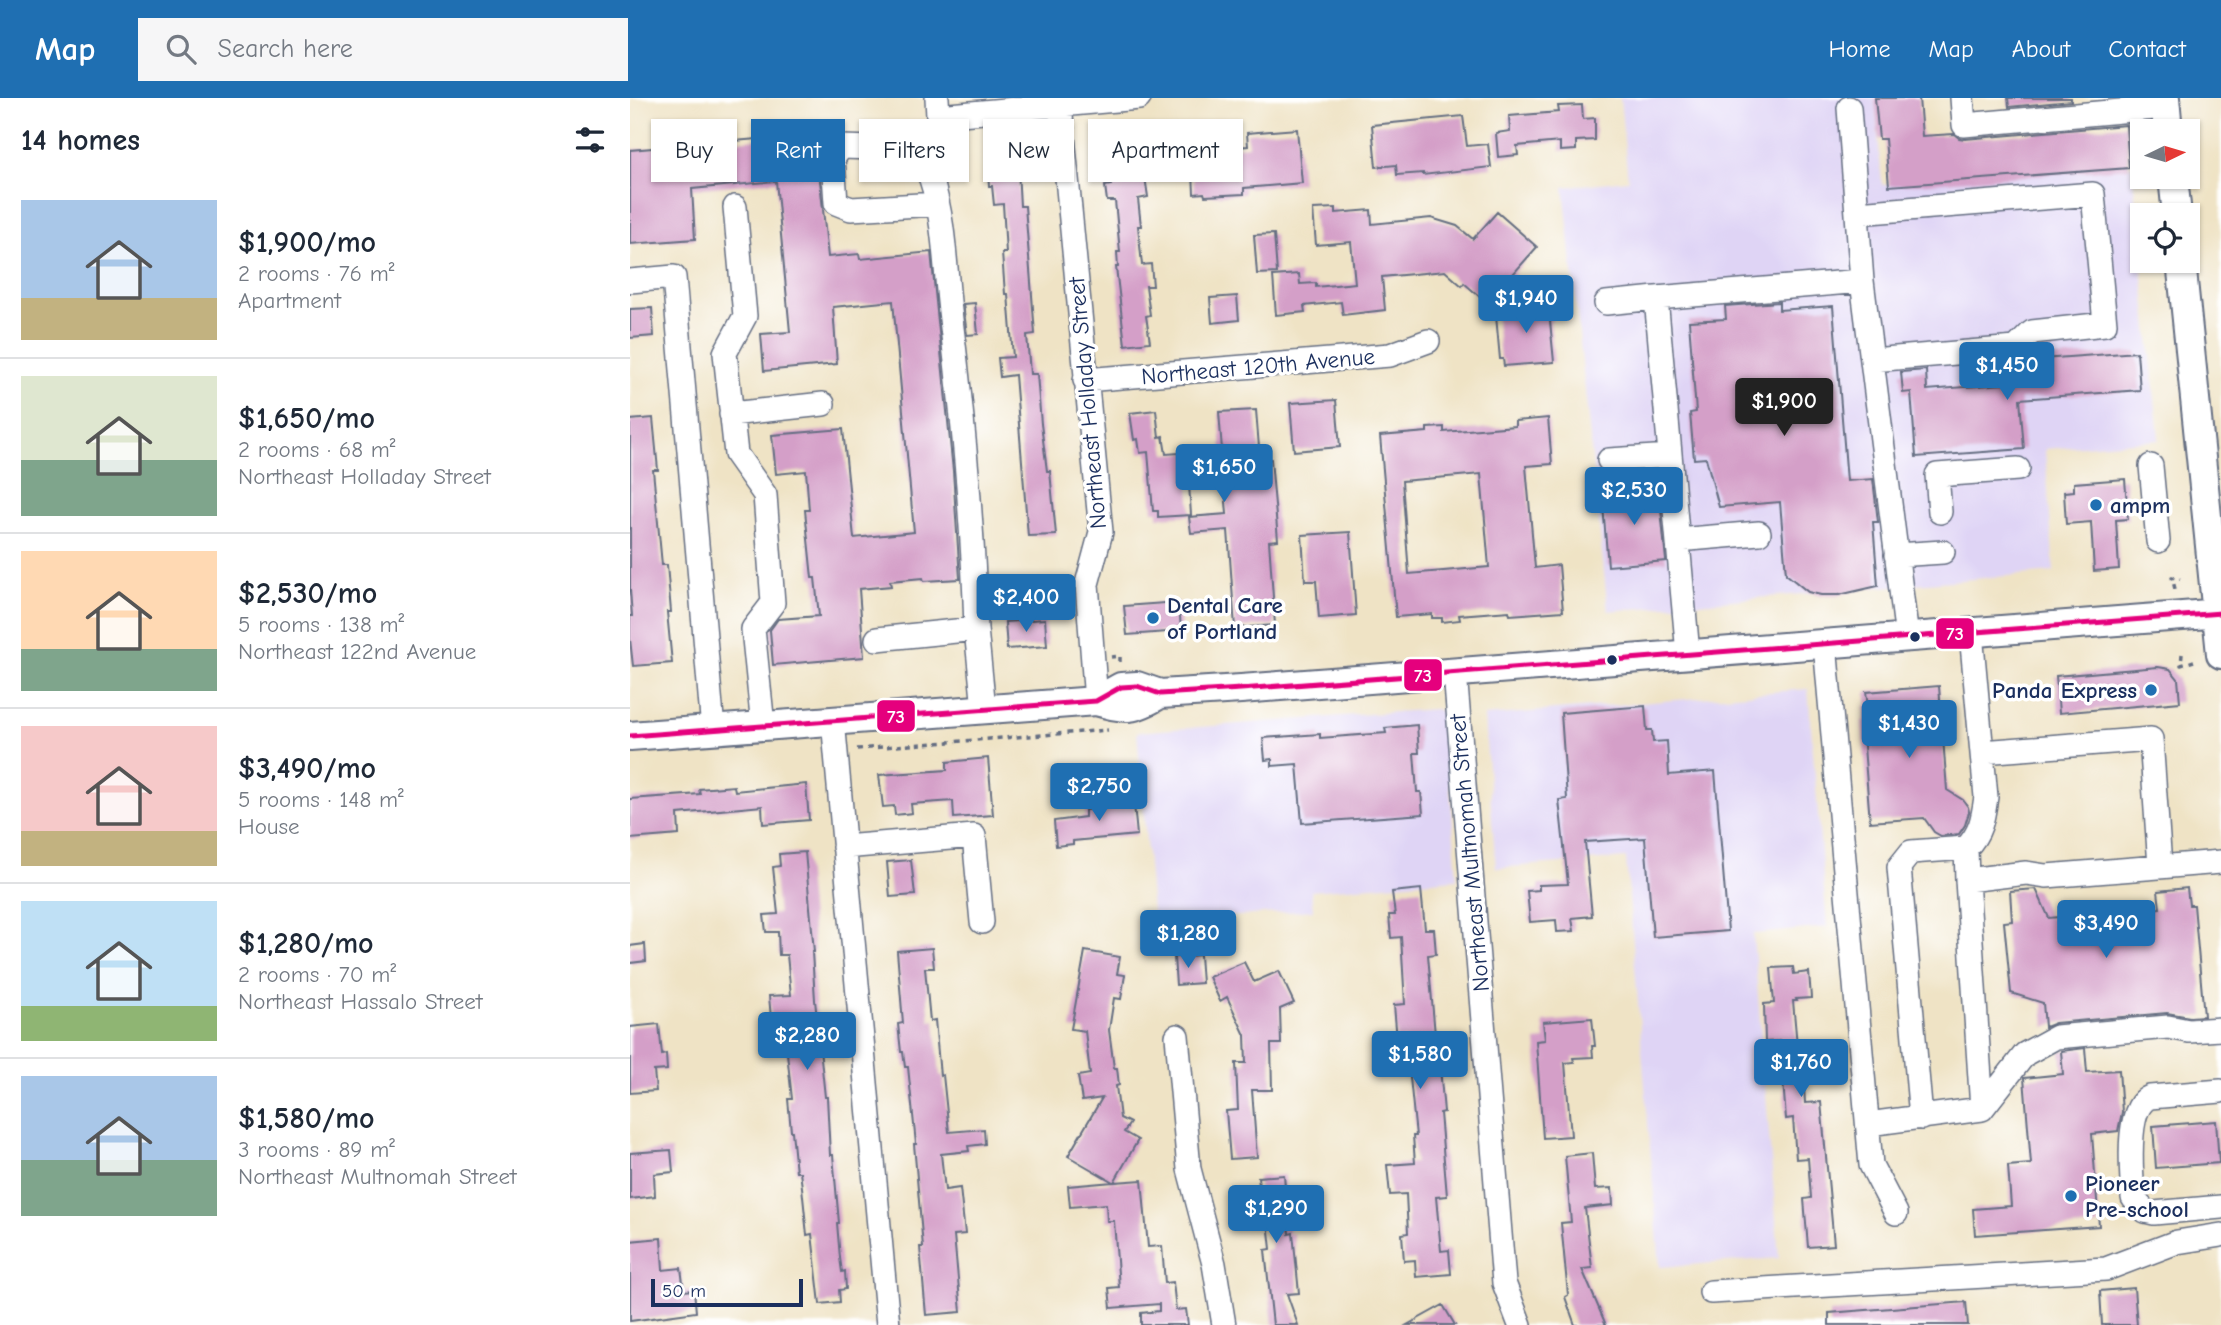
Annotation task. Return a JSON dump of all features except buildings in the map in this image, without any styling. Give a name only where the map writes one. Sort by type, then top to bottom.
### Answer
[{"type":"main road","points":[[2182,273],[2219,613],[2221,654]]},
{"type":"main road","points":[[630,736],[1097,701],[1121,687],[1137,686],[1160,694],[2219,613]]},
{"type":"street","points":[[937,107],[1060,105],[1139,98]]},
{"type":"street","points":[[1962,98],[1964,125],[2166,112]]},
{"type":"street","name":"Northeast Holladay Street","points":[[1060,105],[1101,532],[1087,584],[1097,701]]},
{"type":"street","points":[[1849,108],[1862,281],[1907,638]]},
{"type":"street","points":[[937,204],[851,209],[836,203],[833,159],[841,147],[911,149],[923,161],[931,180],[937,204],[959,386],[984,709]]},
{"type":"street","points":[[1857,214],[2094,194],[2105,324],[2032,332],[2017,348],[1872,360]]},
{"type":"street","points":[[735,207],[745,316],[724,353],[736,454],[765,495],[773,603],[753,629],[763,726]]},
{"type":"street","points":[[630,281],[674,276],[713,730]]},
{"type":"street","points":[[1606,303],[1862,281]]},
{"type":"street","points":[[1656,298],[1688,654]]},
{"type":"street","name":"Northeast 120th Avenue","points":[[1085,380],[1390,355],[1428,341]]},
{"type":"street","points":[[731,414],[823,404]]},
{"type":"street","points":[[1609,460],[1670,456]]},
{"type":"street","points":[[2151,466],[2158,541]]},
{"type":"street","points":[[1940,512],[1937,474],[2018,469]]},
{"type":"street","points":[[1678,540],[1759,533]]},
{"type":"street","points":[[1896,555],[1943,552]]},
{"type":"street","points":[[877,639],[976,629]]},
{"type":"street","points":[[1921,1118],[1899,867],[1911,852],[1966,848],[1977,837],[1982,824],[1986,797],[1971,632]]},
{"type":"street","points":[[1825,644],[1871,1165],[1896,1213]]},
{"type":"street","name":"Northeast Multnomah Street","points":[[1455,672],[1504,1283],[1520,1325]]},
{"type":"street","points":[[833,720],[888,1325]]},
{"type":"street","points":[[1982,752],[2151,739],[2160,866]]},
{"type":"street","points":[[844,847],[974,836],[982,922]]},
{"type":"street","points":[[1966,848],[1982,1109]]},
{"type":"street","points":[[1967,880],[2026,873],[2046,876],[2221,862]]},
{"type":"street","points":[[1868,1124],[1982,1109],[2025,1054],[2056,1037],[2168,1027],[2189,1031],[2221,1029]]},
{"type":"street","points":[[1177,1036],[1189,1169],[1214,1264],[1224,1325]]},
{"type":"street","points":[[2221,1091],[2143,1099],[2131,1141],[2133,1198],[2145,1211],[2154,1213],[2221,1207]]},
{"type":"street","points":[[1712,1292],[2106,1269],[2177,1242],[2221,1235]]},
{"type":"path","points":[[2175,589],[2172,577],[2180,579]]},
{"type":"path","points":[[2182,654],[2181,665],[2193,661]]},
{"type":"path","points":[[835,751],[1114,730]]},
{"type":"shaded area","points":[[1620,98],[1875,98],[1882,185],[2130,166],[2130,189],[2134,189],[2136,203],[2130,203],[2130,273],[2143,273],[2159,440],[2045,449],[2054,572],[1608,611],[1564,187],[1628,180]]},
{"type":"shaded area","points":[[1808,689],[1827,927],[1753,934],[1779,1258],[1660,1267],[1626,858],[1496,868],[1484,716]]},
{"type":"shaded area","points":[[1435,709],[1442,712],[1445,719],[1457,879],[1311,891],[1313,910],[1153,923],[1137,732]]},
{"type":"transit line","name":"73","points":[[630,736],[1096,701],[1121,687],[1137,686],[1160,694],[1241,689],[2221,613]]},
{"type":"place","name":"ampm","points":[[2096,505]]},
{"type":"place","name":"Dental Care of Portland","points":[[1153,618]]},
{"type":"place","name":"Panda Express","points":[[2151,690]]},
{"type":"place","name":"Pioneer Pre-school","points":[[2071,1196]]}]
